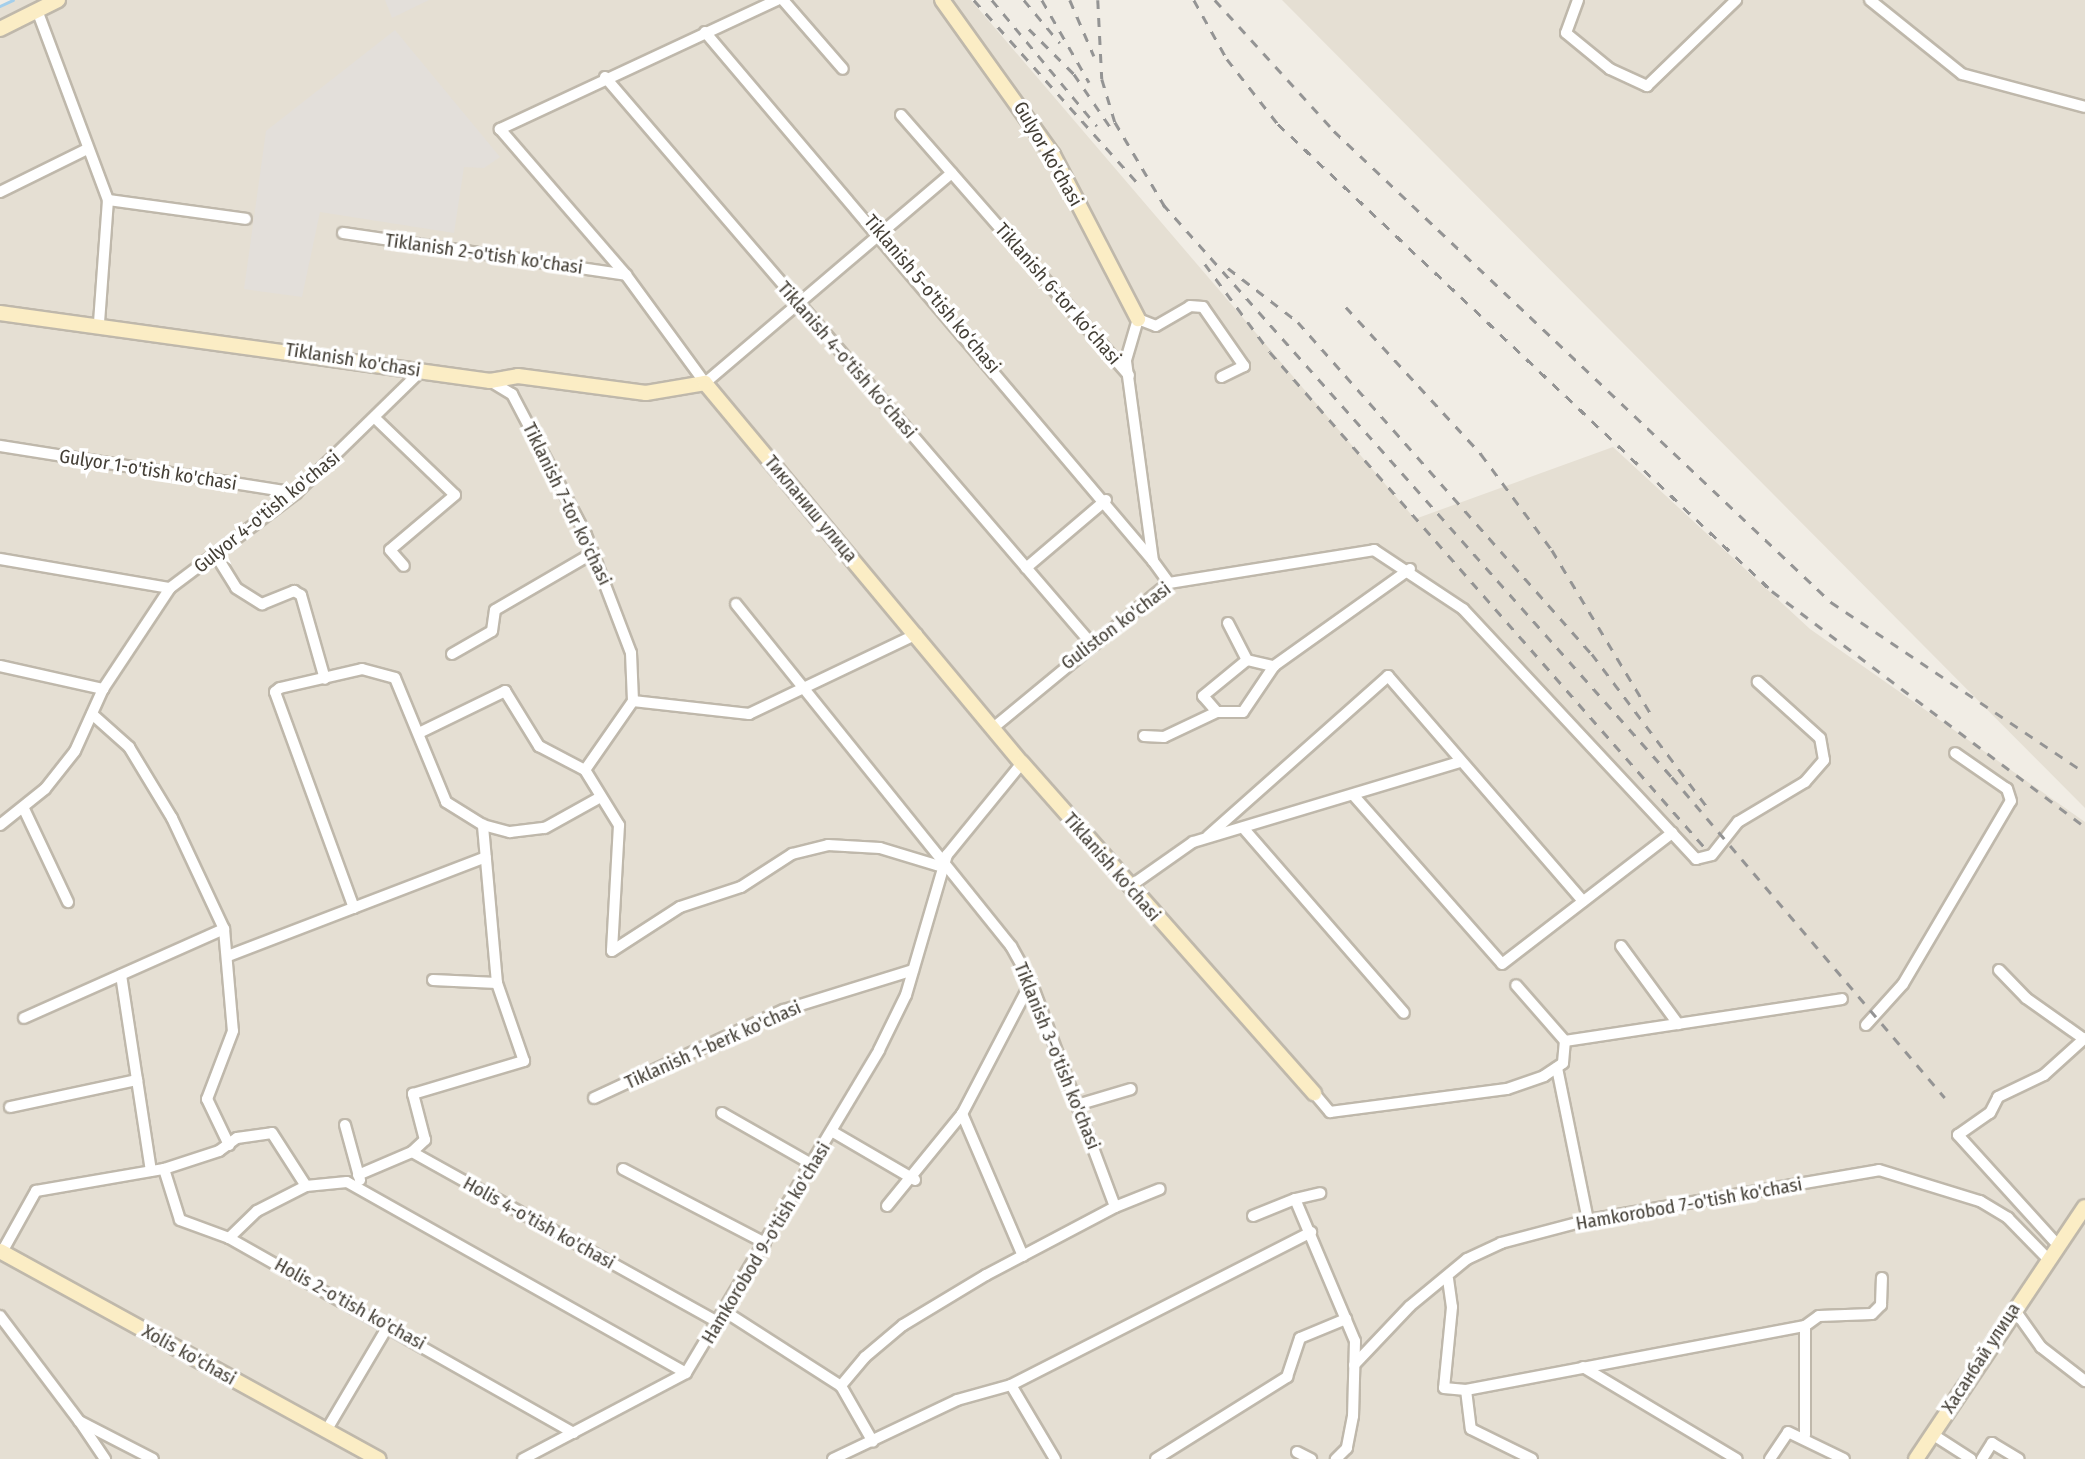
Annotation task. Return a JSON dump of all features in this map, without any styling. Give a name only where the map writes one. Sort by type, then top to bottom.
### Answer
[{"type":"street","points":[[0,29],[58,0]]},
{"type":"street","points":[[605,77],[777,0]]},
{"type":"street","points":[[783,0],[843,69]]},
{"type":"street","name":"Gulyor ko'chasi","points":[[942,0],[1053,155],[1138,319]]},
{"type":"street","points":[[1578,0],[1566,33],[1610,69],[1637,84],[1655,82],[1736,0]]},
{"type":"street","points":[[1870,0],[1962,74],[2085,107]]},
{"type":"street","points":[[37,10],[85,150],[108,200],[99,322]]},
{"type":"street","name":"Tiklanish 5-o'tish ko‘chasi","points":[[705,32],[881,233],[1106,500],[1153,561]]},
{"type":"street","name":"Tiklanish 2-o'tish ko'chasi","points":[[605,77],[500,129],[626,275],[705,383]]},
{"type":"street","name":"Tiklanish 4-o'tish ko‘chasi","points":[[605,77],[1090,642]]},
{"type":"street","name":"Tiklanish 6-tor ko‘chasi","points":[[901,115],[1132,378],[1153,561]]},
{"type":"street","points":[[0,192],[85,150]]},
{"type":"street","points":[[705,383],[952,173]]},
{"type":"street","points":[[108,200],[246,219]]},
{"type":"street","name":"Tiklanish 2-o'tish ko'chasi","points":[[343,233],[626,275]]},
{"type":"street","points":[[1132,378],[1126,355],[1138,319],[1156,326],[1190,306],[1203,307],[1244,366],[1221,377]]},
{"type":"street","name":"Tiklanish ko'chasi","points":[[0,313],[99,322],[490,381],[518,376],[646,393],[705,383]]},
{"type":"street","name":"Gulyor 4-o'tish ko'chasi","points":[[0,825],[24,809],[75,751],[103,689],[170,588],[218,557],[296,494],[377,420],[421,371]]},
{"type":"street","name":"Tiklanish 7-tor ko'chasi","points":[[490,381],[512,394],[593,553],[631,653],[633,701]]},
{"type":"street","name":"Тикланиш улица","points":[[705,383],[917,634]]},
{"type":"street","points":[[377,420],[455,495],[390,550],[404,566]]},
{"type":"street","name":"Gulyor 1-o'tish ko'chasi","points":[[0,446],[296,494]]},
{"type":"street","points":[[1026,568],[1106,500]]},
{"type":"street","name":"Guliston ko'chasi","points":[[993,728],[1090,642],[1170,583],[1374,550],[1415,573],[1463,609],[1696,859],[1712,855],[1738,822],[1805,782],[1824,760],[1820,738],[1758,682]]},
{"type":"street","points":[[452,654],[492,631],[495,610],[593,553]]},
{"type":"street","points":[[218,557],[236,588],[262,604],[295,591],[301,595],[325,679]]},
{"type":"street","points":[[0,559],[170,588]]},
{"type":"street","points":[[1153,561],[1170,583]]},
{"type":"street","points":[[1144,736],[1164,737],[1217,712],[1243,712],[1274,666],[1415,573]]},
{"type":"street","name":"Tiklanish 3-o'tish ko'chasi","points":[[736,604],[1011,946],[1031,982],[1115,1208]]},
{"type":"street","points":[[1228,623],[1247,660]]},
{"type":"street","points":[[586,770],[633,701],[748,713],[804,690],[917,634]]},
{"type":"street","name":"Tiklanish ko'chasi","points":[[917,634],[993,728],[1129,887],[1314,1093]]},
{"type":"street","points":[[1247,660],[1274,666]]},
{"type":"street","points":[[1217,712],[1203,696],[1247,660]]},
{"type":"street","points":[[0,666],[103,689]]},
{"type":"street","points":[[355,908],[275,692],[362,669],[395,678],[446,802],[483,825],[510,832],[545,828],[599,798]]},
{"type":"street","points":[[1129,887],[1208,836],[1388,676],[1583,901]]},
{"type":"street","points":[[419,733],[505,691],[539,746],[586,770],[599,798],[619,825],[612,951],[680,907],[741,887],[804,851],[880,848],[947,868]]},
{"type":"street","points":[[92,713],[129,747],[172,818],[224,929],[233,1031],[207,1099],[229,1145]]},
{"type":"street","points":[[1866,1025],[1903,984],[2011,802],[2007,789],[1955,753]]},
{"type":"street","name":"Hamkorobod 9-o'tish ko'chasi","points":[[523,1459],[686,1373],[833,1132],[836,1112],[878,1050],[913,970],[947,868],[947,855],[1022,762]]},
{"type":"street","points":[[1208,836],[1245,830],[1460,762]]},
{"type":"street","points":[[1355,797],[1492,960],[1512,960],[1672,833]]},
{"type":"street","points":[[24,809],[68,902]]},
{"type":"street","points":[[358,1175],[412,1152],[425,1140],[413,1094],[524,1061],[497,983],[483,825]]},
{"type":"street","points":[[1245,830],[1404,1013]]},
{"type":"street","points":[[228,956],[486,857]]},
{"type":"street","points":[[24,1018],[224,929]]},
{"type":"street","points":[[1621,946],[1678,1024]]},
{"type":"street","name":"Tiklanish 1-berk ko'chasi","points":[[594,1098],[784,1010],[913,970]]},
{"type":"street","points":[[1999,970],[2026,999],[2084,1039],[2044,1075],[1998,1097],[1990,1113],[1958,1135],[2056,1243]]},
{"type":"street","points":[[121,975],[151,1171]]},
{"type":"street","points":[[433,979],[497,983]]},
{"type":"street","points":[[887,1206],[915,1180],[962,1114],[1031,982]]},
{"type":"street","points":[[1516,985],[1565,1041]]},
{"type":"street","points":[[1565,1041],[1842,999]]},
{"type":"street","points":[[1565,1041],[1557,1068],[1588,1220]]},
{"type":"street","points":[[1314,1093],[1330,1112],[1384,1107],[1507,1089],[1557,1068]]},
{"type":"street","points":[[10,1107],[137,1080]]},
{"type":"street","points":[[1077,1105],[1131,1089]]},
{"type":"street","points":[[722,1113],[813,1165]]},
{"type":"street","points":[[962,1114],[1023,1256]]},
{"type":"street","points":[[345,1125],[363,1187]]},
{"type":"street","points":[[833,1132],[915,1180]]},
{"type":"street","points":[[1,1251],[36,1191],[164,1169],[229,1145],[237,1138],[272,1133],[306,1186]]},
{"type":"street","name":"Holis 4-o'tish ko'chasi","points":[[412,1152],[718,1322]]},
{"type":"street","name":"Holis 2-o'tish ko'chasi","points":[[164,1169],[180,1220],[229,1237],[573,1433]]},
{"type":"street","points":[[623,1169],[765,1243]]},
{"type":"street","name":"Hamkorobod 7-o'tish ko'chasi","points":[[1354,1365],[1410,1306],[1448,1279],[1467,1259],[1501,1243],[1588,1220],[1879,1170],[1980,1201],[2008,1218],[2046,1257]]},
{"type":"street","points":[[229,1237],[257,1211],[306,1186],[346,1182],[363,1187],[686,1373]]},
{"type":"street","points":[[841,1385],[903,1325],[1023,1256],[1115,1208],[1160,1189]]},
{"type":"street","points":[[1253,1216],[1320,1192]]},
{"type":"street","points":[[1295,1199],[1346,1319],[1354,1365],[1353,1416],[1347,1448],[1336,1459]]},
{"type":"street","name":"Хасанбай улица","points":[[1916,1459],[2046,1257],[2085,1207]]},
{"type":"street","points":[[833,1459],[957,1400],[1011,1385],[1311,1232]]},
{"type":"street","name":"Xolis ko'chasi","points":[[1,1251],[379,1459]]},
{"type":"street","points":[[1448,1279],[1452,1307],[1442,1381],[1444,1388],[1466,1390],[1805,1326],[1819,1316],[1872,1314],[1881,1305],[1882,1278]]},
{"type":"street","points":[[2013,1308],[2041,1347],[2085,1381]]},
{"type":"street","points":[[724,1311],[841,1385],[873,1441]]},
{"type":"street","points":[[0,1316],[105,1459]]},
{"type":"street","points":[[1156,1459],[1287,1377],[1300,1338],[1346,1319]]},
{"type":"street","points":[[326,1431],[387,1326]]},
{"type":"street","points":[[1805,1326],[1805,1435]]},
{"type":"street","points":[[1583,1367],[1737,1459]]},
{"type":"street","points":[[1011,1385],[1055,1459]]},
{"type":"street","points":[[1466,1390],[1471,1429],[1532,1459]]},
{"type":"street","points":[[79,1421],[153,1459]]},
{"type":"street","points":[[1770,1459],[1784,1434],[1805,1435],[1844,1459]]},
{"type":"street","points":[[1932,1434],[1971,1459]]},
{"type":"street","points":[[1982,1459],[1992,1443],[2019,1459]]},
{"type":"street","points":[[1297,1452],[1311,1459]]},
{"type":"shaded area","points":[[13,0],[971,0],[1415,519],[1613,447],[1810,629],[2085,822],[2085,1459],[0,1459],[0,6]]},
{"type":"shaded area","points":[[385,0],[429,0],[392,18]]},
{"type":"shaded area","points":[[1282,0],[2085,0],[2085,808]]},
{"type":"shaded area","points":[[395,30],[500,157],[484,168],[464,167],[454,233],[320,212],[302,297],[244,289],[266,131]]},
{"type":"waterway","points":[[0,6],[13,0]]},
{"type":"railway","points":[[974,0],[1137,182]]},
{"type":"railway","points":[[992,0],[1097,126]]},
{"type":"railway","points":[[1024,0],[1060,43]]},
{"type":"railway","points":[[1042,0],[1089,82]]},
{"type":"railway","points":[[1070,0],[1094,56]]},
{"type":"railway","points":[[1098,0],[1102,79],[1115,122],[1167,210]]},
{"type":"railway","points":[[1194,0],[1227,59],[1278,124],[1772,591],[2085,827]]},
{"type":"railway","points":[[1215,0],[1334,131],[1831,602],[2085,773]]},
{"type":"railway","points":[[1029,29],[1074,74],[1111,128]]},
{"type":"railway","points":[[1163,204],[1672,777],[1945,1098]]},
{"type":"railway","points":[[1205,264],[1270,352],[1706,849]]},
{"type":"railway","points":[[1228,268],[1298,322],[1592,654],[1708,808]]},
{"type":"railway","points":[[1346,307],[1481,454],[1552,550],[1651,714]]}]
